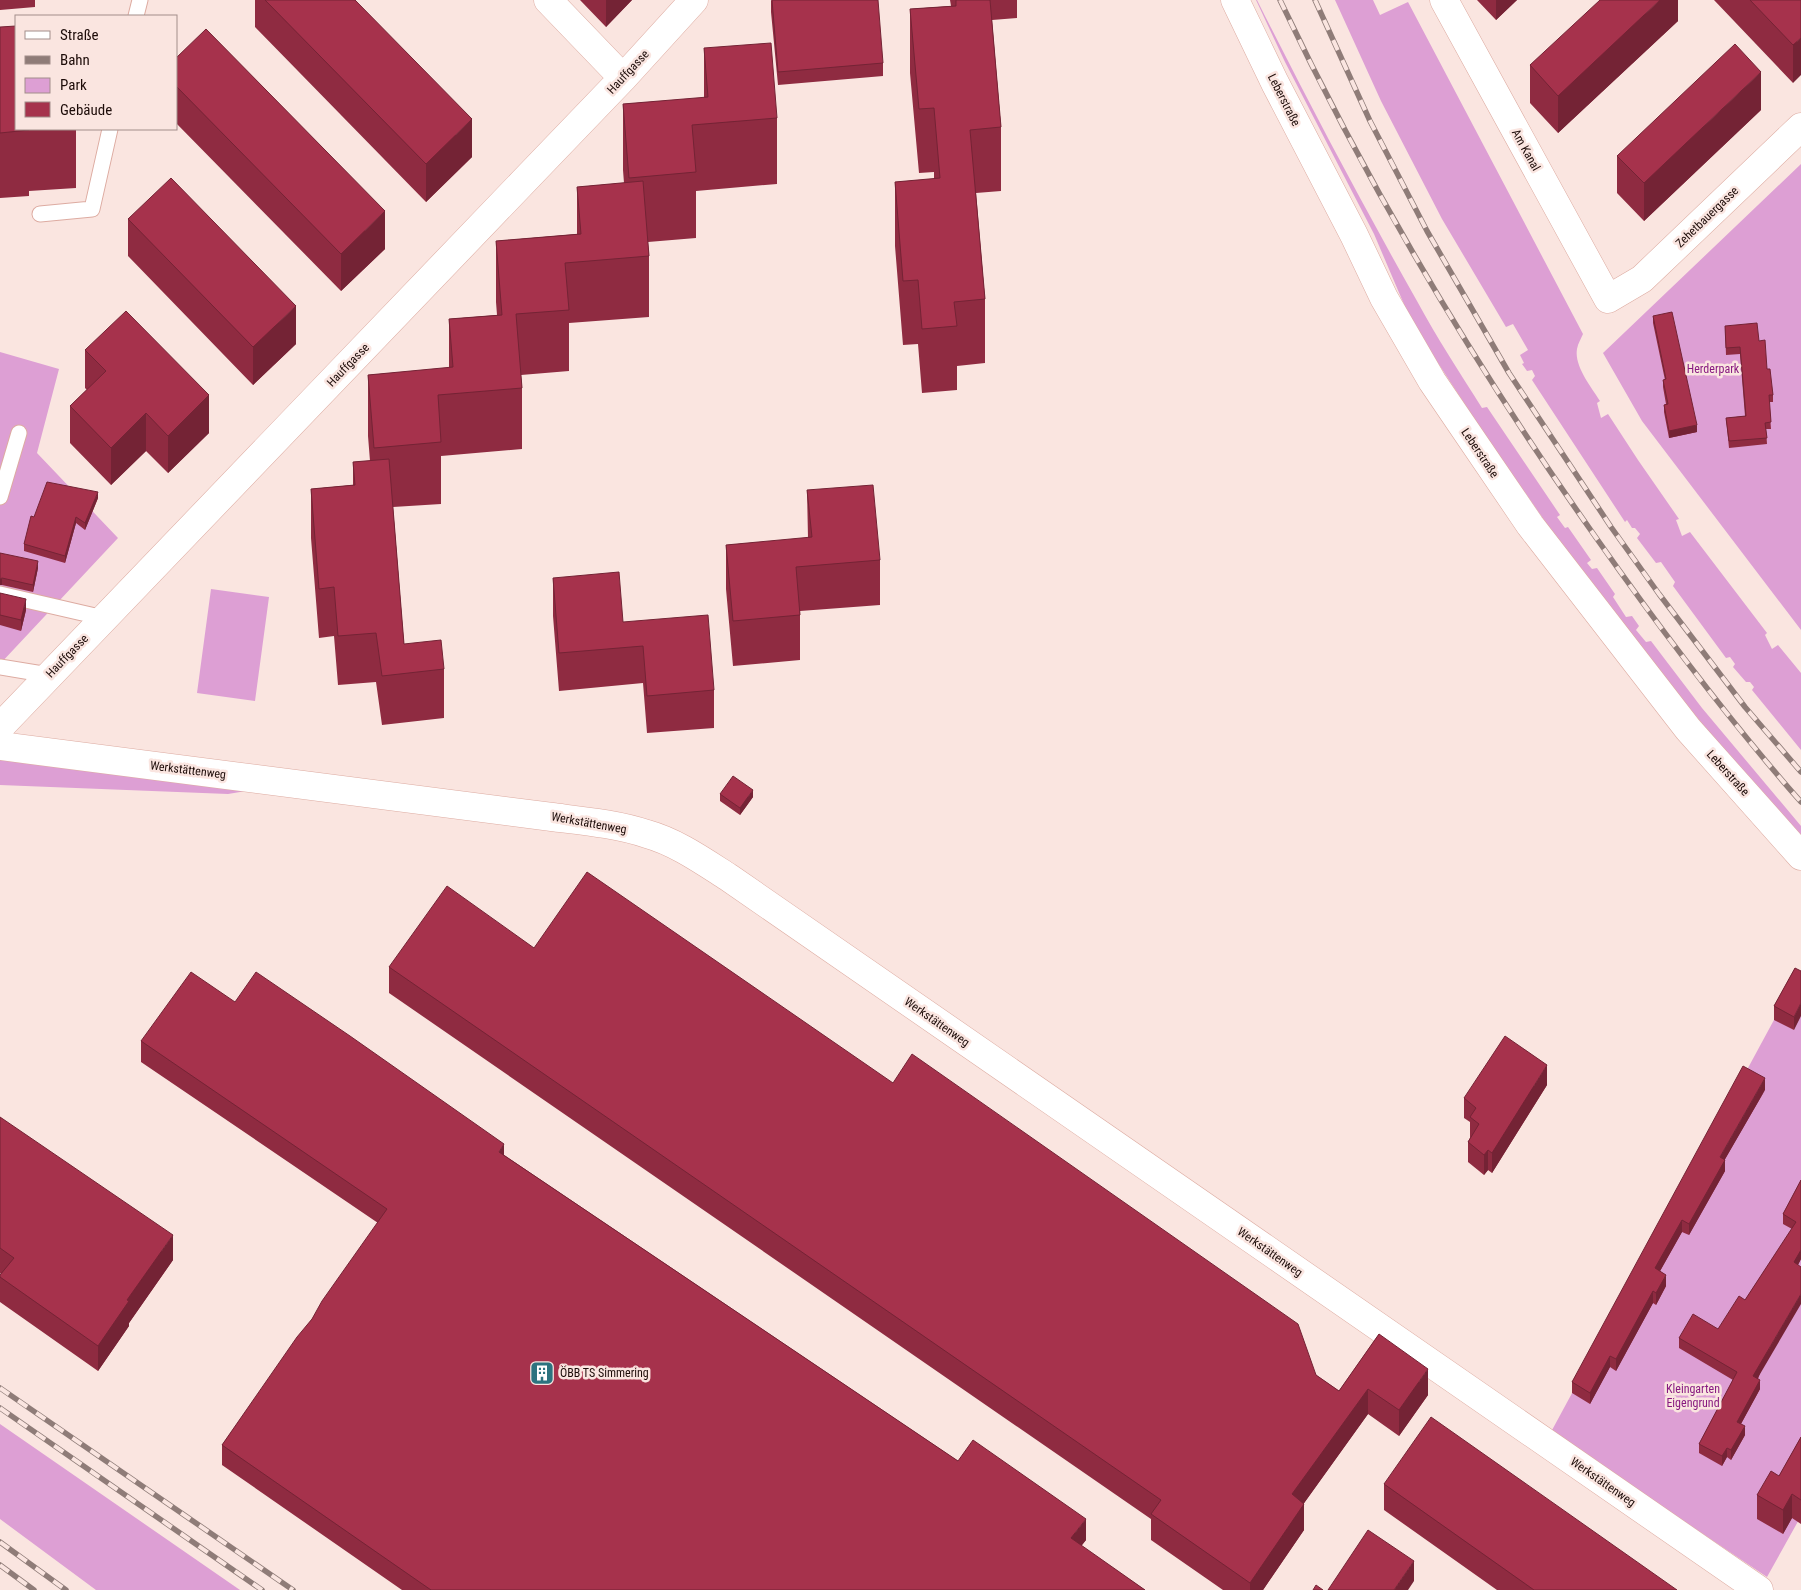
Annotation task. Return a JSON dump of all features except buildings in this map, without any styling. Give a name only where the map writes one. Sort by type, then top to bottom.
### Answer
[{"type":"street","points":[[548,0],[623,78]]},
{"type":"street","name":"Hauffgasse","points":[[0,727],[623,78],[694,0]]},
{"type":"street","name":"Leberstraße","points":[[1235,0],[1384,298],[1432,381],[1530,526],[1688,729],[1801,856]]},
{"type":"street","name":"Am Kanal","points":[[1444,0],[1608,299]]},
{"type":"street","name":"Zehetbauergasse","points":[[1608,299],[1642,279],[1801,127]]},
{"type":"street","name":"Werkstättenweg","points":[[0,746],[604,824],[647,834],[668,842],[712,867],[1759,1590]]},
{"type":"lane","points":[[136,15],[140,0]]},
{"type":"lane","points":[[40,214],[92,209],[110,130]]},
{"type":"lane","points":[[0,497],[19,433]]},
{"type":"lane","points":[[0,594],[104,618]]},
{"type":"lane","points":[[0,667],[49,675]]},
{"type":"green space","points":[[1256,0],[1396,264],[1432,328],[1482,408],[1487,407],[1560,515],[1557,517],[1565,528],[1568,527],[1591,560],[1587,563],[1592,569],[1597,568],[1615,594],[1613,597],[1626,617],[1632,616],[1639,626],[1636,630],[1646,642],[1651,641],[1702,708],[1801,826],[1801,838],[1716,741],[1625,628],[1551,530],[1436,360],[1406,309],[1374,234],[1285,62]]},
{"type":"green space","points":[[1335,0],[1373,0],[1380,15],[1408,2],[1583,334],[1577,349],[1578,362],[1584,376],[1600,401],[1597,403],[1601,418],[1608,414],[1679,519],[1676,520],[1682,536],[1690,532],[1767,633],[1765,635],[1772,649],[1778,645],[1801,673],[1801,750],[1752,690],[1754,687],[1750,682],[1746,682],[1733,667],[1735,664],[1730,657],[1726,658],[1673,586],[1675,582],[1661,562],[1656,563],[1637,538],[1640,534],[1635,528],[1632,528],[1627,520],[1625,522],[1532,380],[1535,376],[1532,370],[1527,371],[1522,364],[1524,363],[1520,355],[1528,350],[1513,324],[1506,327],[1442,219],[1381,101]]},
{"type":"green space","name":"Herderpark","points":[[1801,164],[1801,630],[1642,421],[1603,353]]},
{"type":"green space","points":[[0,352],[59,369],[37,453],[118,538],[0,664]]},
{"type":"green space","points":[[211,589],[269,597],[255,701],[197,693]]},
{"type":"green space","points":[[0,759],[246,791],[228,794],[0,785]]},
{"type":"green space","name":"Kleingarten Eigengrund","points":[[1801,970],[1801,1516],[1767,1577],[1551,1432]]},
{"type":"green space","points":[[0,1424],[240,1590],[96,1590],[0,1519]]},
{"type":"railway","points":[[1280,0],[1314,71],[1388,209],[1427,277],[1509,409],[1552,475],[1670,640],[1747,739],[1801,802]]},
{"type":"railway","points":[[1315,0],[1370,121],[1427,231],[1509,373],[1611,527],[1659,594],[1745,707],[1801,772]]},
{"type":"railway","points":[[0,1388],[293,1590]]},
{"type":"railway","points":[[0,1408],[262,1590]]},
{"type":"railway","points":[[0,1542],[66,1590]]},
{"type":"railway","points":[[0,1565],[34,1590]]},
{"type":"place","name":"ÖBB TS Simmering","points":[[542,1373]]}]
